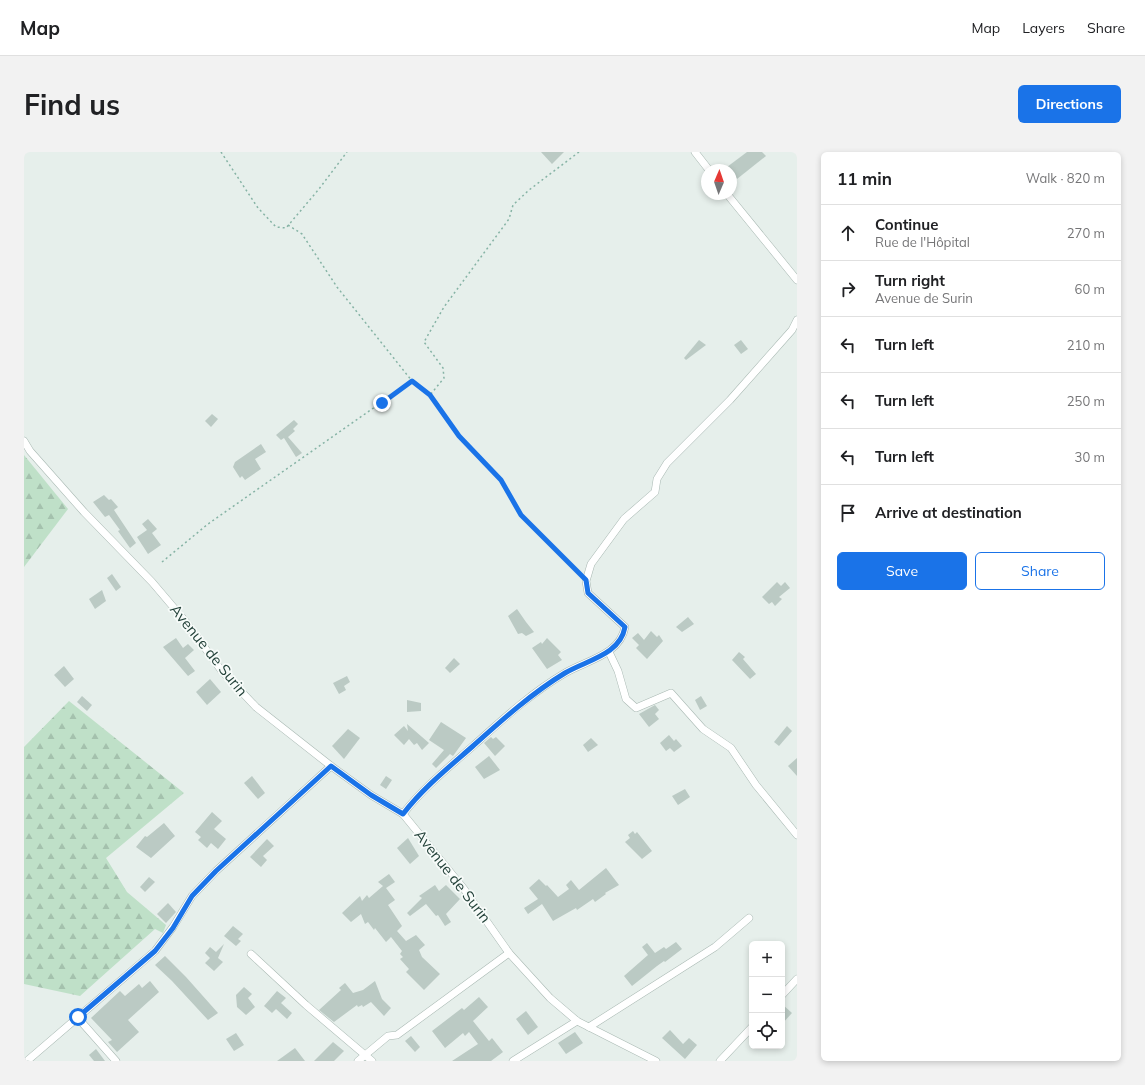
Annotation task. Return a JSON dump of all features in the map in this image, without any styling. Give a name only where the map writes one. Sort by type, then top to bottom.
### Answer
[{"type":"street","points":[[695,152],[704,164]]},
{"type":"street","points":[[732,200],[797,280]]},
{"type":"street","points":[[403,814],[430,784],[543,687],[578,666],[609,652],[623,637],[625,627],[588,593],[586,580],[591,564],[624,519],[655,492],[657,479],[667,463],[730,400],[792,330],[797,320]]},
{"type":"street","name":"Avenue de Surin","points":[[24,441],[30,451],[84,512],[152,582],[186,622],[221,670],[256,707],[331,766],[371,795],[403,814],[464,889],[493,928],[509,953],[550,998],[577,1021],[656,1061]]},
{"type":"street","points":[[609,652],[618,671],[626,699],[636,708],[671,693],[703,729],[731,748],[756,785],[797,835]]},
{"type":"street","points":[[27,1061],[155,951],[173,928],[192,896],[216,871],[331,766]]},
{"type":"street","points":[[589,1027],[716,947],[749,918]]},
{"type":"street","points":[[358,1061],[388,1036],[397,1035],[509,953]]},
{"type":"street","points":[[251,954],[306,1005],[372,1061]]},
{"type":"street","points":[[785,992],[797,979]]},
{"type":"street","points":[[78,1017],[116,1061]]},
{"type":"street","points":[[513,1061],[577,1021]]},
{"type":"street","points":[[720,1061],[749,1030]]},
{"type":"path","points":[[220,152],[263,213],[276,227],[286,228],[347,152]]},
{"type":"path","points":[[430,395],[444,378],[443,368],[424,342],[428,338],[436,318],[491,241],[509,219],[513,205],[529,190],[578,152]]},
{"type":"path","points":[[288,226],[302,234],[337,287],[412,381],[430,395],[459,436],[501,480],[521,515],[586,580]]},
{"type":"path","points":[[162,562],[208,524],[412,381]]},
{"type":"green space","points":[[24,455],[68,509],[24,567]]},
{"type":"green space","points":[[69,701],[184,793],[106,858],[127,892],[166,925],[163,933],[155,929],[80,996],[24,984],[24,747]]},
{"type":"building","points":[[541,152],[564,152],[552,164]]},
{"type":"building","points":[[747,152],[762,152],[766,156],[737,179],[737,164],[731,164]]},
{"type":"building","points":[[699,340],[706,345],[686,360],[684,358]]},
{"type":"building","points":[[741,340],[748,349],[741,354],[734,345]]},
{"type":"building","points":[[212,414],[218,419],[211,427],[205,421]]},
{"type":"building","points":[[294,420],[298,424],[293,429],[295,431],[288,437],[302,453],[296,457],[284,438],[281,440],[276,435]]},
{"type":"building","points":[[261,444],[266,452],[255,459],[261,469],[245,480],[242,476],[240,478],[233,467],[235,462]]},
{"type":"building","points":[[104,495],[109,500],[111,499],[118,507],[114,510],[136,543],[130,548],[118,531],[120,530],[109,515],[105,517],[93,502]]},
{"type":"building","points":[[148,519],[157,529],[152,533],[161,545],[148,554],[137,537],[147,530],[142,524]]},
{"type":"building","points":[[112,574],[121,587],[116,591],[107,578]]},
{"type":"building","points":[[777,582],[781,586],[785,582],[790,588],[779,597],[782,599],[775,606],[772,602],[769,604],[762,597]]},
{"type":"building","points":[[102,590],[106,601],[95,609],[89,599]]},
{"type":"building","points":[[517,609],[534,632],[526,636],[522,633],[518,634],[508,616]]},
{"type":"building","points":[[688,617],[694,624],[682,632],[676,627]]},
{"type":"building","points":[[651,631],[657,637],[659,635],[663,641],[647,659],[636,648],[639,645],[632,638],[638,633],[644,640]]},
{"type":"building","points":[[176,638],[183,648],[188,644],[194,650],[185,658],[195,671],[188,676],[163,647]]},
{"type":"building","points":[[547,638],[561,652],[558,655],[562,660],[547,669],[532,648],[541,642],[542,644]]},
{"type":"building","points":[[739,652],[745,657],[743,659],[756,674],[750,679],[732,660]]},
{"type":"building","points":[[454,658],[460,664],[450,673],[445,668]]},
{"type":"building","points":[[64,666],[74,679],[65,687],[54,675]]},
{"type":"building","points":[[347,676],[350,682],[344,686],[346,690],[339,694],[333,683]]},
{"type":"building","points":[[210,679],[221,692],[207,705],[196,692]]},
{"type":"building","points":[[82,696],[92,705],[87,711],[77,702]]},
{"type":"building","points":[[701,696],[707,706],[700,710],[695,700]]},
{"type":"building","points":[[407,700],[421,703],[421,711],[407,712]]},
{"type":"building","points":[[655,705],[659,710],[655,714],[659,719],[649,727],[639,714]]},
{"type":"building","points":[[441,722],[466,738],[453,756],[450,754],[436,768],[432,764],[444,750],[429,740]]},
{"type":"building","points":[[407,724],[429,743],[422,750],[417,743],[414,745],[409,739],[404,745],[394,735],[404,726],[408,731]]},
{"type":"building","points":[[787,726],[792,731],[779,746],[774,742]]},
{"type":"building","points":[[348,729],[360,738],[344,759],[332,746]]},
{"type":"building","points":[[669,735],[674,741],[676,739],[682,746],[674,752],[670,748],[666,751],[660,743]]},
{"type":"building","points":[[491,737],[493,739],[496,737],[505,746],[495,756],[484,743]]},
{"type":"building","points":[[591,738],[598,745],[588,752],[583,745]]},
{"type":"building","points":[[489,756],[500,770],[484,779],[475,767]]},
{"type":"building","points":[[797,758],[797,776],[788,766]]},
{"type":"building","points":[[252,776],[265,793],[258,799],[244,783]]},
{"type":"building","points":[[386,776],[392,780],[386,789],[380,785]]},
{"type":"building","points":[[685,789],[690,797],[678,805],[672,796]]},
{"type":"building","points":[[212,812],[222,821],[214,829],[226,839],[218,849],[211,843],[207,848],[198,840],[201,837],[195,832]]},
{"type":"building","points":[[164,823],[175,836],[151,858],[136,847],[145,836],[147,837]]},
{"type":"building","points":[[633,831],[635,834],[637,832],[652,851],[642,859],[625,842],[630,838],[628,835]]},
{"type":"building","points":[[408,838],[419,856],[410,864],[397,848]]},
{"type":"building","points":[[267,839],[274,846],[263,856],[267,860],[261,867],[250,857]]},
{"type":"building","points":[[606,868],[619,885],[605,893],[606,894],[595,902],[593,899],[577,910],[576,908],[553,921],[542,904],[528,914],[524,908],[538,899],[529,888],[539,879],[558,897],[569,889],[566,885],[571,880],[579,890]]},
{"type":"building","points":[[389,874],[395,882],[386,888],[395,900],[388,905],[402,926],[397,931],[406,941],[416,935],[425,945],[419,950],[422,957],[440,974],[424,990],[406,972],[409,969],[400,959],[403,957],[400,954],[402,951],[391,937],[386,942],[368,922],[365,924],[361,914],[351,922],[342,913],[360,896],[362,901],[367,895],[369,898],[383,886],[378,882]]},
{"type":"building","points":[[149,877],[155,882],[145,892],[140,887]]},
{"type":"building","points":[[435,885],[439,891],[446,885],[460,899],[446,914],[451,922],[445,926],[438,915],[436,916],[426,904],[410,916],[407,913],[422,898],[419,896]]},
{"type":"building","points":[[168,903],[176,912],[166,923],[157,914]]},
{"type":"building","points":[[233,926],[243,934],[238,939],[241,941],[236,946],[224,936]]},
{"type":"building","points":[[676,942],[682,949],[657,966],[632,986],[624,976],[648,955],[642,947],[647,943],[655,953],[664,947],[666,949]]},
{"type":"building","points":[[224,944],[218,958],[223,962],[214,971],[205,963],[210,958],[205,953],[210,947],[216,952]]},
{"type":"building","points":[[165,956],[218,1013],[208,1020],[155,965]]},
{"type":"building","points":[[150,981],[159,992],[128,1020],[139,1032],[117,1052],[108,1042],[112,1040],[91,1018],[120,991],[125,996],[139,984],[142,988]]},
{"type":"building","points":[[375,981],[382,999],[391,1008],[384,1016],[371,1002],[363,1007],[362,1005],[358,1007],[357,1005],[334,1022],[319,1010],[341,990],[339,988],[345,983],[353,993],[363,990]]},
{"type":"building","points":[[244,987],[252,994],[248,998],[255,1007],[246,1015],[237,1007],[236,995]]},
{"type":"building","points":[[277,991],[286,998],[281,1003],[292,1013],[287,1019],[276,1009],[272,1013],[264,1006]]},
{"type":"building","points":[[479,997],[488,1007],[473,1021],[489,1041],[492,1038],[503,1052],[491,1061],[452,1061],[478,1044],[469,1032],[465,1036],[463,1033],[445,1048],[432,1031],[462,1008],[464,1010]]},
{"type":"building","points":[[785,1007],[792,1013],[785,1021]]},
{"type":"building","points":[[526,1011],[538,1027],[528,1035],[516,1019]]},
{"type":"building","points":[[670,1030],[683,1044],[689,1038],[697,1045],[685,1059],[662,1038]]},
{"type":"building","points":[[575,1032],[583,1043],[566,1054],[558,1043]]},
{"type":"building","points":[[236,1033],[244,1045],[234,1051],[226,1039]]},
{"type":"building","points":[[411,1036],[420,1047],[415,1052],[405,1041]]},
{"type":"building","points":[[333,1042],[344,1051],[334,1061],[314,1061]]},
{"type":"building","points":[[295,1048],[305,1061],[277,1061]]},
{"type":"building","points":[[96,1049],[105,1061],[94,1061],[89,1055]]},
{"type":"route","points":[[78,1017],[155,951],[173,928],[192,896],[216,871],[331,766],[371,795],[403,814],[430,784],[543,687],[578,666],[609,652],[623,637],[625,627],[588,593],[586,580],[521,515],[501,480],[459,436],[430,395],[412,381],[382,403]]}]
